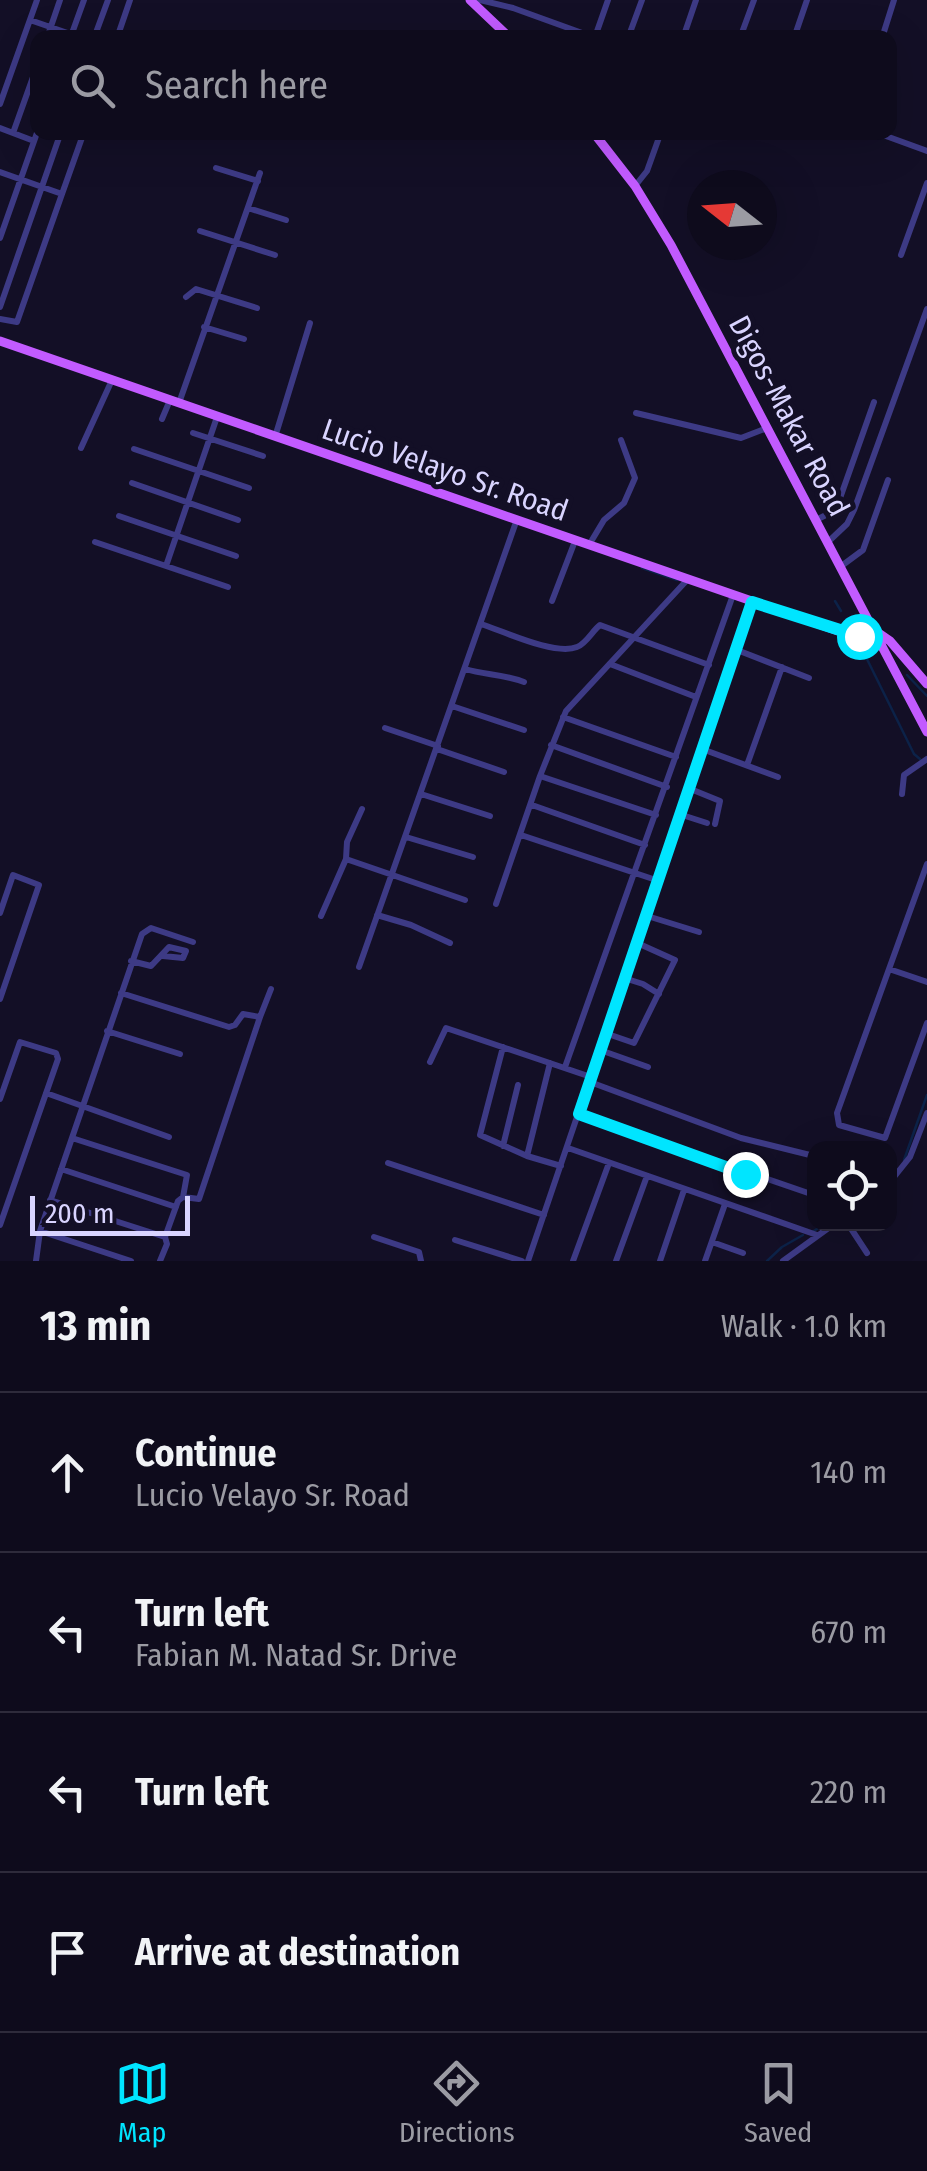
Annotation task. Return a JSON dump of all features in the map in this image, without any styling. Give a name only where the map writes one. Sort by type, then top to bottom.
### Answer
[{"type":"main road","points":[[470,0],[502,30]]},
{"type":"main road","name":"Digos-Makar Road","points":[[599,140],[635,186],[671,245],[927,732]]},
{"type":"main road","name":"Lucio Velayo Sr. Road","points":[[0,341],[854,636],[874,631]]},
{"type":"main road","points":[[874,631],[890,641],[927,684]]},
{"type":"street","points":[[0,104],[37,0]]},
{"type":"street","points":[[49,30],[60,0]]},
{"type":"street","points":[[73,30],[84,0]]},
{"type":"street","points":[[97,30],[108,0]]},
{"type":"street","points":[[119,30],[130,0]]},
{"type":"street","points":[[480,0],[515,4],[578,30]]},
{"type":"street","points":[[597,30],[608,0]]},
{"type":"street","points":[[631,30],[642,0]]},
{"type":"street","points":[[686,30],[696,0]]},
{"type":"street","points":[[743,30],[754,0]]},
{"type":"street","points":[[797,30],[807,0]]},
{"type":"street","points":[[885,30],[894,0]]},
{"type":"street","points":[[30,20],[57,30]]},
{"type":"street","points":[[13,133],[30,85]]},
{"type":"street","points":[[0,128],[30,139]]},
{"type":"street","points":[[0,306],[58,140]]},
{"type":"street","points":[[0,319],[17,322],[81,140]]},
{"type":"street","points":[[635,186],[658,140]]},
{"type":"street","points":[[896,140],[927,151]]},
{"type":"street","points":[[0,238],[34,141]]},
{"type":"street","points":[[162,420],[174,401],[204,328],[259,177],[216,168]]},
{"type":"street","points":[[0,172],[62,194]]},
{"type":"street","points":[[901,255],[927,183]]},
{"type":"street","points":[[248,208],[286,220]]},
{"type":"street","points":[[200,231],[275,255]]},
{"type":"street","points":[[186,297],[196,288],[257,308]]},
{"type":"street","points":[[828,542],[847,524],[854,510],[927,309]]},
{"type":"street","points":[[275,437],[310,324]]},
{"type":"street","points":[[204,328],[244,340]]},
{"type":"street","points":[[81,448],[112,380]]},
{"type":"street","points":[[816,520],[832,512],[839,501],[874,402]]},
{"type":"street","points":[[636,413],[741,438],[767,428]]},
{"type":"street","points":[[166,566],[217,416]]},
{"type":"street","points":[[193,433],[263,456]]},
{"type":"street","points":[[588,546],[604,520],[624,504],[635,480],[621,440]]},
{"type":"street","points":[[134,449],[249,488]]},
{"type":"street","points":[[840,566],[863,550],[888,480]]},
{"type":"street","points":[[132,484],[238,520]]},
{"type":"street","points":[[119,516],[236,556]]},
{"type":"street","points":[[359,967],[516,522]]},
{"type":"street","points":[[552,601],[575,541]]},
{"type":"street","points":[[94,542],[228,587]]},
{"type":"street","points":[[496,904],[563,717],[688,579]]},
{"type":"street","points":[[565,1067],[734,596]]},
{"type":"street","points":[[455,1240],[525,1261],[568,1148],[752,602]]},
{"type":"street","points":[[481,624],[559,648],[581,646],[598,625],[708,666]]},
{"type":"street","points":[[737,650],[809,678]]},
{"type":"street","points":[[610,664],[696,696]]},
{"type":"street","points":[[746,766],[782,667]]},
{"type":"street","points":[[465,668],[524,682]]},
{"type":"street","points":[[452,706],[524,730]]},
{"type":"street","points":[[563,717],[676,757]]},
{"type":"street","points":[[385,728],[504,772]]},
{"type":"street","points":[[551,745],[667,787]]},
{"type":"street","points":[[702,749],[778,777]]},
{"type":"street","points":[[902,794],[904,774],[927,759]]},
{"type":"street","points":[[540,776],[656,815]]},
{"type":"street","points":[[679,814],[711,824],[720,802],[688,788]]},
{"type":"street","points":[[421,794],[490,816]]},
{"type":"street","points":[[532,805],[645,845]]},
{"type":"street","points":[[321,916],[362,809]]},
{"type":"street","points":[[522,834],[656,880]]},
{"type":"street","points":[[406,836],[473,857]]},
{"type":"street","points":[[346,859],[465,900]]},
{"type":"street","points":[[927,864],[838,1113],[839,1125],[885,1138],[927,1023]]},
{"type":"street","points":[[0,870],[34,881],[39,888],[0,999]]},
{"type":"street","points":[[0,913],[13,874]]},
{"type":"street","points":[[377,915],[411,924],[450,943]]},
{"type":"street","points":[[644,916],[699,932]]},
{"type":"street","points":[[36,1261],[50,1200],[131,961],[146,929],[193,942]]},
{"type":"street","points":[[606,1034],[634,1042],[675,958],[635,942]]},
{"type":"street","points":[[131,961],[151,966],[163,956]]},
{"type":"street","points":[[889,969],[927,982]]},
{"type":"street","points":[[624,978],[659,994]]},
{"type":"street","points":[[160,1261],[180,1197],[198,1198],[271,989]]},
{"type":"street","points":[[120,993],[229,1027],[243,1014],[260,1017]]},
{"type":"street","points":[[430,1062],[446,1028],[565,1067],[742,1138],[807,1154]]},
{"type":"street","points":[[107,1031],[180,1054]]},
{"type":"street","points":[[0,1099],[22,1042],[47,1048],[58,1056],[1,1220]]},
{"type":"street","points":[[503,1047],[480,1135],[561,1166]]},
{"type":"street","points":[[600,1050],[648,1067]]},
{"type":"street","points":[[527,1156],[550,1063]]},
{"type":"street","points":[[503,1146],[518,1086]]},
{"type":"street","points":[[46,1094],[169,1137]]},
{"type":"street","points":[[579,1114],[807,1194]]},
{"type":"street","points":[[897,1173],[910,1156],[927,1114]]},
{"type":"street","points":[[72,1138],[188,1175],[183,1198]]},
{"type":"street","points":[[568,1148],[817,1234]]},
{"type":"street","points":[[388,1163],[544,1215]]},
{"type":"street","points":[[573,1261],[609,1163]]},
{"type":"street","points":[[61,1169],[176,1207]]},
{"type":"street","points":[[616,1261],[647,1176]]},
{"type":"street","points":[[660,1261],[684,1190]]},
{"type":"street","points":[[0,1194],[10,1197]]},
{"type":"street","points":[[50,1200],[165,1237]]},
{"type":"street","points":[[705,1261],[726,1204]]},
{"type":"street","points":[[40,1231],[130,1261]]},
{"type":"street","points":[[783,1261],[822,1231]]},
{"type":"street","points":[[853,1231],[867,1253]]},
{"type":"street","points":[[374,1237],[420,1252],[421,1261]]},
{"type":"street","points":[[712,1242],[743,1253]]},
{"type":"waterway","points":[[642,568],[677,580]]},
{"type":"waterway","points":[[835,601],[841,611]]},
{"type":"waterway","points":[[846,619],[853,630]]},
{"type":"waterway","points":[[845,637],[859,643],[920,759]]},
{"type":"waterway","points":[[864,649],[872,653]]},
{"type":"waterway","points":[[907,675],[927,696]]},
{"type":"waterway","points":[[904,1160],[927,1095]]},
{"type":"waterway","points":[[767,1261],[803,1235]]},
{"type":"route","points":[[745,1174],[579,1114],[752,602],[859,636]]}]
